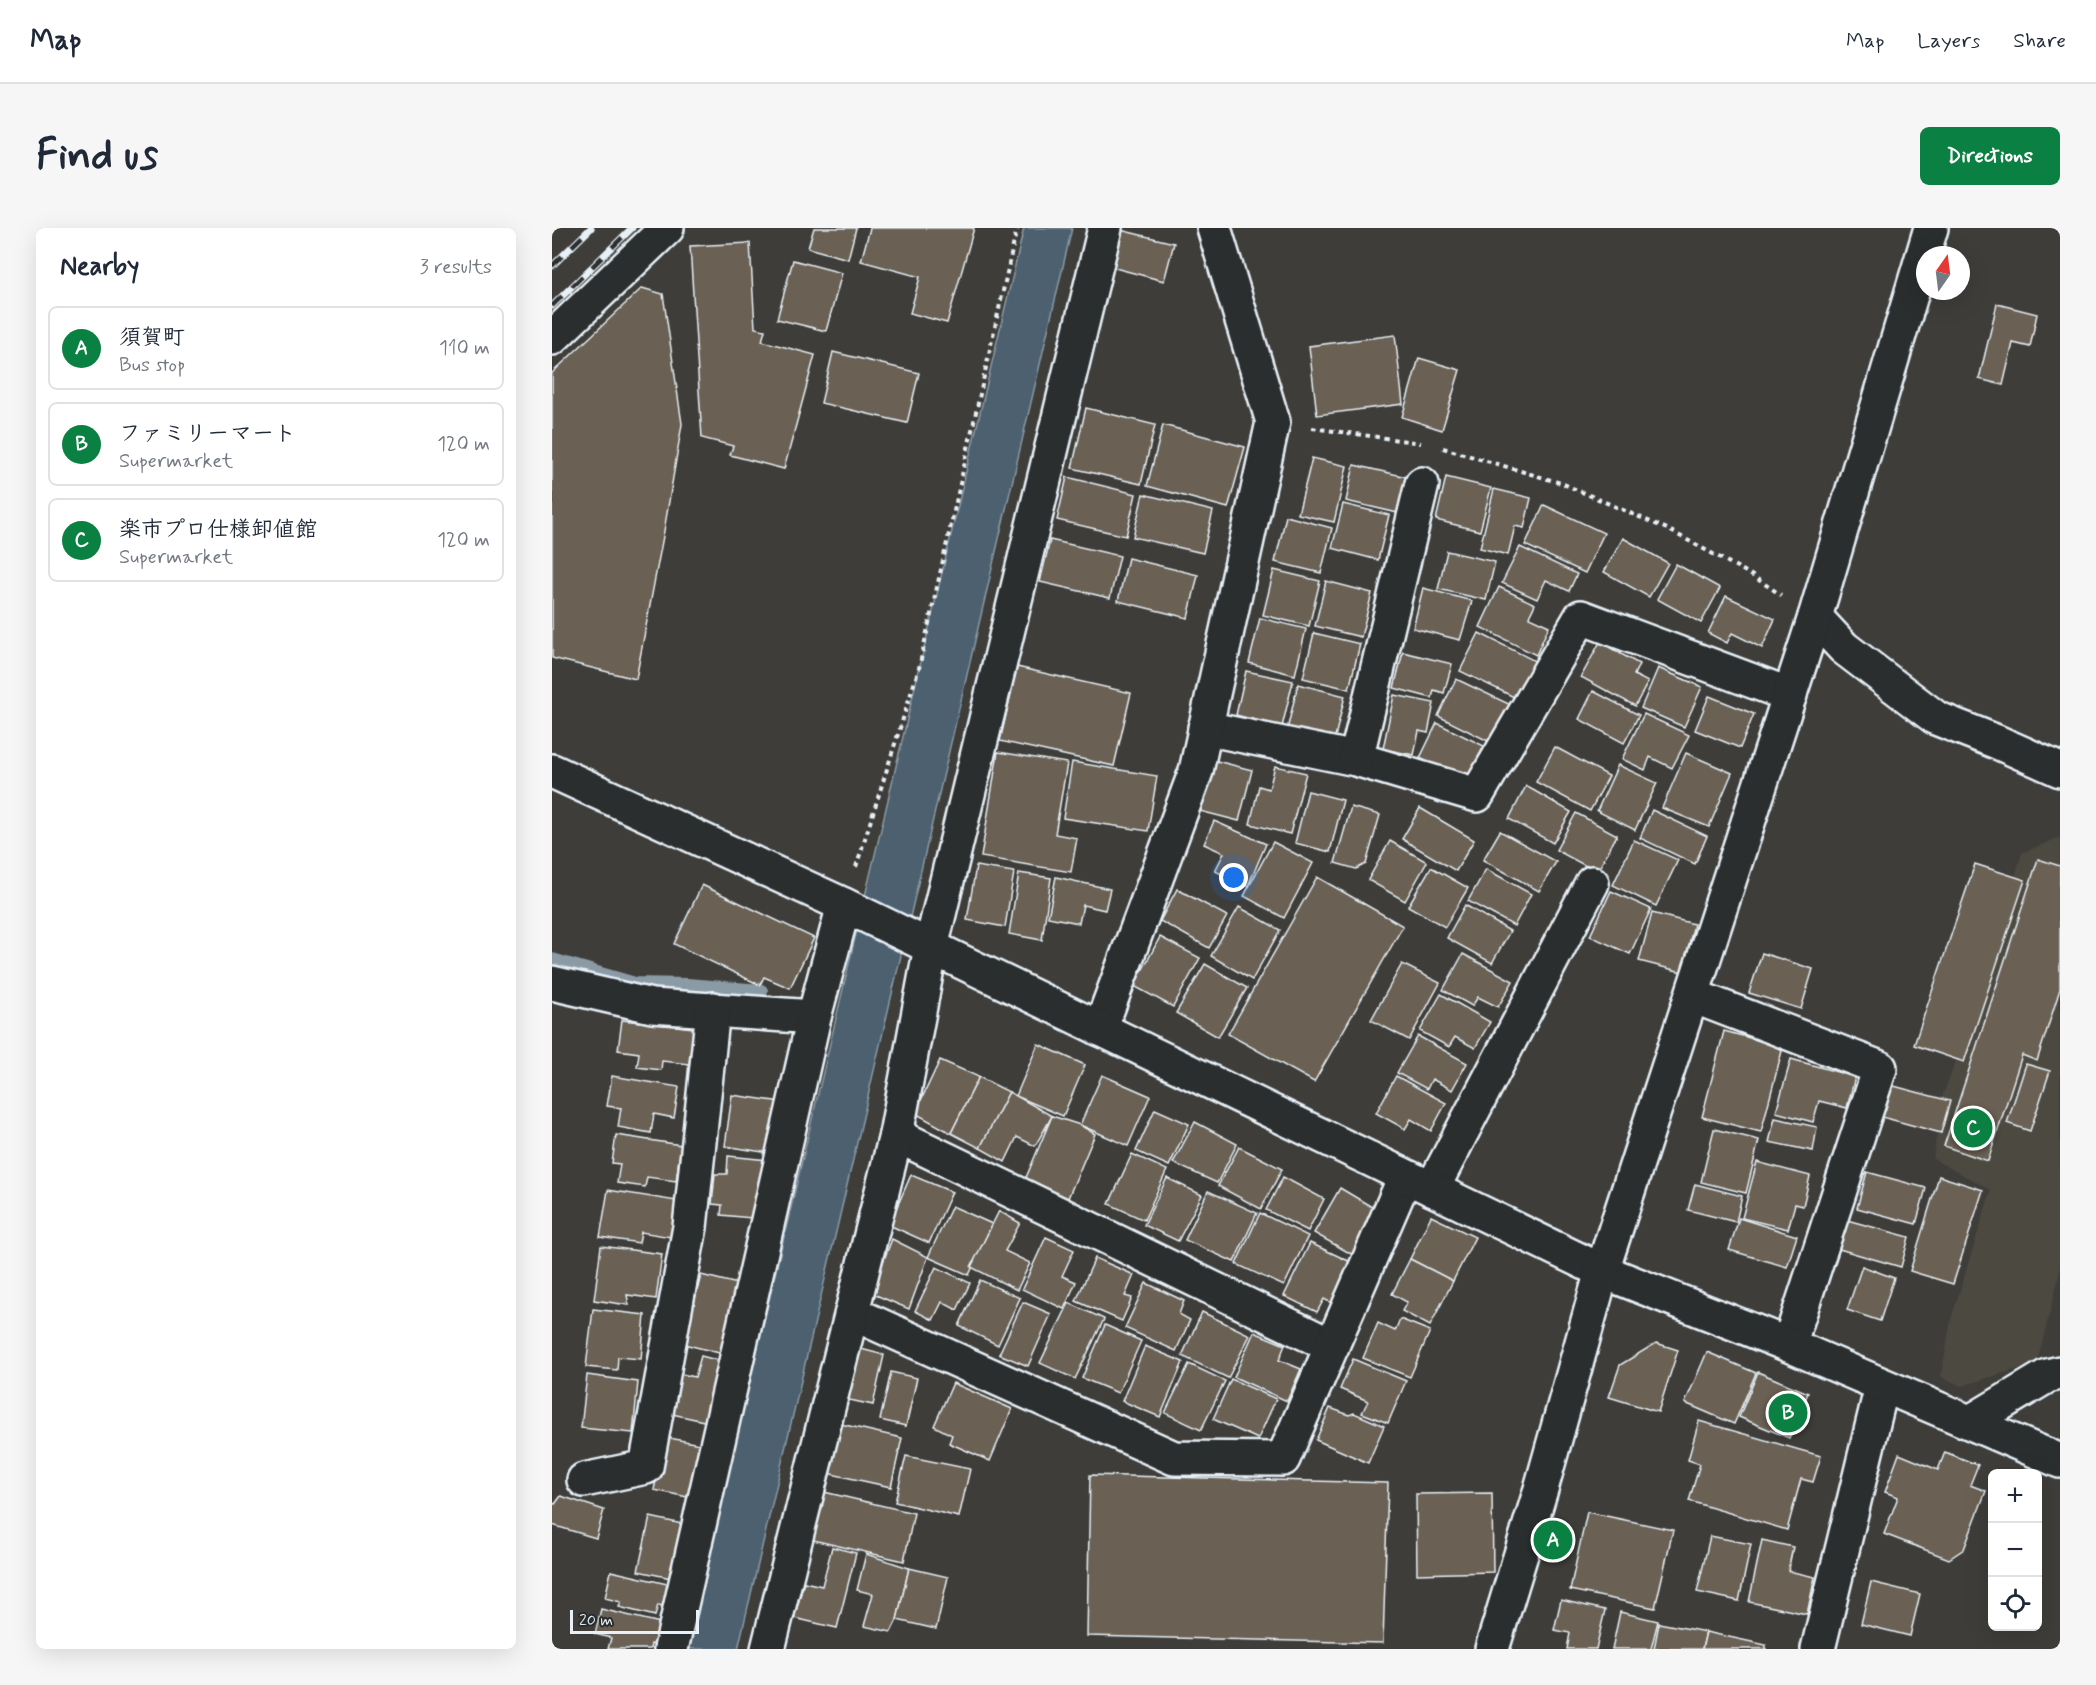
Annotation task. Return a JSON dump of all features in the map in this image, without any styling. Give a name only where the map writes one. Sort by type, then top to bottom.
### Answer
[{"type":"street","points":[[552,338],[667,228]]},
{"type":"street","points":[[768,1649],[896,1135],[931,947],[1105,228]]},
{"type":"street","points":[[1100,1029],[1196,771],[1273,422],[1214,228]]},
{"type":"street","points":[[1492,1649],[1541,1489],[1602,1271],[1815,617],[1931,228]]},
{"type":"street","points":[[1356,759],[1422,484]]},
{"type":"street","points":[[1205,728],[1356,759],[1477,795],[1581,616],[1790,695]]},
{"type":"street","points":[[1815,617],[1844,648],[1936,718],[2060,770]]},
{"type":"street","points":[[552,771],[844,905],[1602,1271],[1789,1345],[1882,1386],[1972,1421],[2060,1461]]},
{"type":"street","points":[[852,1313],[1174,1458],[1282,1459],[1332,1346],[1418,1183],[1592,883]]},
{"type":"street","points":[[671,1649],[814,1017],[844,905]]},
{"type":"street","points":[[552,983],[652,1006],[814,1017]]},
{"type":"street","points":[[1693,996],[1880,1068],[1789,1345]]},
{"type":"street","points":[[584,1480],[646,1467],[690,1227],[713,1009]]},
{"type":"street","points":[[896,1135],[1332,1346]]},
{"type":"street","points":[[1972,1421],[2047,1376],[2060,1373]]},
{"type":"street","points":[[1818,1649],[1882,1386]]},
{"type":"path","points":[[844,905],[919,668],[1017,228]]},
{"type":"path","points":[[1273,422],[1427,444]]},
{"type":"path","points":[[1438,447],[1561,483],[1667,529],[1748,573],[1815,617]]},
{"type":"shaded area","points":[[2060,837],[2060,1272],[2037,1363],[1962,1386],[1941,1377],[1951,1319],[1991,1190],[1933,1159],[1943,1094],[1966,1036],[2022,853]]},
{"type":"water","points":[[1024,228],[1072,228],[738,1649],[686,1649]]},
{"type":"building","points":[[814,228],[856,228],[848,259],[808,248]]},
{"type":"building","points":[[870,228],[974,228],[947,323],[910,313],[920,277],[861,261]]},
{"type":"building","points":[[1120,230],[1174,243],[1164,281],[1111,267]]},
{"type":"building","points":[[750,243],[755,328],[765,330],[762,341],[815,355],[784,469],[730,455],[733,446],[702,438],[690,246]]},
{"type":"building","points":[[793,260],[842,273],[826,331],[777,319]]},
{"type":"building","points":[[642,288],[663,294],[682,424],[636,679],[552,658],[552,373]]},
{"type":"building","points":[[1997,304],[2037,314],[2030,347],[2013,343],[2003,385],[1979,379]]},
{"type":"building","points":[[1395,335],[1403,404],[1317,415],[1309,346]]},
{"type":"building","points":[[833,352],[919,373],[907,423],[821,403]]},
{"type":"building","points":[[1419,358],[1460,370],[1442,430],[1402,417]]},
{"type":"building","points":[[1086,408],[1155,425],[1141,484],[1072,468]]},
{"type":"building","points":[[1163,425],[1245,447],[1228,508],[1147,486]]},
{"type":"building","points":[[1312,458],[1347,466],[1334,522],[1298,514]]},
{"type":"building","points":[[1354,465],[1407,477],[1398,513],[1346,501]]},
{"type":"building","points":[[1067,477],[1136,494],[1126,536],[1057,520]]},
{"type":"building","points":[[1446,477],[1491,488],[1480,531],[1436,520]]},
{"type":"building","points":[[1494,489],[1531,498],[1524,528],[1515,526],[1508,555],[1480,548]]},
{"type":"building","points":[[1143,494],[1213,511],[1203,553],[1133,537]]},
{"type":"building","points":[[1343,504],[1389,515],[1378,560],[1332,548]]},
{"type":"building","points":[[1544,505],[1604,533],[1585,573],[1525,545]]},
{"type":"building","points":[[1286,516],[1332,528],[1321,573],[1275,562]]},
{"type":"building","points":[[1623,538],[1668,563],[1649,597],[1604,572]]},
{"type":"building","points":[[1050,540],[1120,556],[1110,598],[1040,582]]},
{"type":"building","points":[[1520,547],[1577,574],[1569,591],[1546,580],[1537,599],[1502,583]]},
{"type":"building","points":[[1447,551],[1495,562],[1486,600],[1438,589]]},
{"type":"building","points":[[1128,558],[1198,575],[1188,618],[1118,601]]},
{"type":"building","points":[[1676,564],[1720,588],[1701,623],[1657,599]]},
{"type":"building","points":[[1274,570],[1320,581],[1309,626],[1263,615]]},
{"type":"building","points":[[1326,581],[1372,593],[1361,637],[1315,626]]},
{"type":"building","points":[[1499,587],[1535,604],[1529,617],[1549,626],[1536,655],[1480,627]]},
{"type":"building","points":[[1423,588],[1472,601],[1460,640],[1413,628]]},
{"type":"building","points":[[1726,596],[1775,619],[1762,648],[1732,633],[1727,643],[1708,633]]},
{"type":"building","points":[[1260,618],[1306,629],[1295,675],[1249,663]]},
{"type":"building","points":[[1314,633],[1360,644],[1349,689],[1303,678]]},
{"type":"building","points":[[1479,633],[1535,661],[1516,698],[1460,671]]},
{"type":"building","points":[[1600,642],[1639,664],[1634,675],[1648,682],[1635,706],[1581,677]]},
{"type":"building","points":[[1403,652],[1452,664],[1444,693],[1434,690],[1432,698],[1394,688]]},
{"type":"building","points":[[1017,667],[1131,693],[1114,766],[1000,741]]},
{"type":"building","points":[[1658,668],[1702,687],[1684,727],[1641,708]]},
{"type":"building","points":[[1246,671],[1293,681],[1282,727],[1236,715]]},
{"type":"building","points":[[1456,679],[1513,706],[1494,744],[1438,716]]},
{"type":"building","points":[[1298,684],[1345,696],[1334,741],[1287,730]]},
{"type":"building","points":[[1593,691],[1639,715],[1624,743],[1579,719]]},
{"type":"building","points":[[1394,695],[1434,703],[1428,733],[1419,731],[1414,755],[1383,749]]},
{"type":"building","points":[[1709,696],[1754,714],[1740,748],[1695,730]]},
{"type":"building","points":[[1644,714],[1689,735],[1672,768],[1650,757],[1645,770],[1622,759]]},
{"type":"building","points":[[1437,723],[1484,746],[1466,782],[1420,758]]},
{"type":"building","points":[[1555,747],[1609,776],[1590,811],[1536,782]]},
{"type":"building","points":[[998,752],[1067,763],[1055,834],[1077,838],[1071,872],[981,857]]},
{"type":"building","points":[[1686,753],[1732,773],[1709,827],[1662,808]]},
{"type":"building","points":[[1209,759],[1252,770],[1239,821],[1196,810]]},
{"type":"building","points":[[1072,762],[1157,776],[1148,831],[1063,818]]},
{"type":"building","points":[[1618,765],[1657,783],[1635,830],[1597,811]]},
{"type":"building","points":[[1275,766],[1306,773],[1290,834],[1250,824],[1259,786],[1269,789]]},
{"type":"building","points":[[1526,786],[1571,812],[1553,843],[1509,819]]},
{"type":"building","points":[[1308,791],[1343,800],[1330,852],[1295,843]]},
{"type":"building","points":[[1351,807],[1380,815],[1366,864],[1356,869],[1335,863]]},
{"type":"building","points":[[1420,808],[1474,840],[1456,871],[1402,839]]},
{"type":"building","points":[[1652,810],[1707,836],[1695,864],[1640,838]]},
{"type":"building","points":[[1576,813],[1617,835],[1597,872],[1556,850]]},
{"type":"building","points":[[1214,821],[1266,844],[1248,886],[1215,871],[1224,853],[1204,844]]},
{"type":"building","points":[[1500,831],[1556,862],[1539,891],[1483,860]]},
{"type":"building","points":[[1634,840],[1678,860],[1656,906],[1613,885]]},
{"type":"building","points":[[1390,841],[1427,862],[1405,901],[1368,880]]},
{"type":"building","points":[[1273,842],[1313,863],[1284,918],[1244,896]]},
{"type":"building","points":[[2038,859],[2060,866],[2060,989],[2037,1061],[2022,1055],[1988,1161],[1944,1146]]},
{"type":"building","points":[[1975,864],[2025,880],[1964,1062],[1914,1045]]},
{"type":"building","points":[[976,866],[1014,872],[1005,927],[967,920]]},
{"type":"building","points":[[1431,867],[1468,888],[1445,927],[1408,906]]},
{"type":"building","points":[[1486,869],[1531,894],[1514,926],[1468,901]]},
{"type":"building","points":[[1019,873],[1051,878],[1042,940],[1009,934]]},
{"type":"building","points":[[1056,877],[1110,889],[1105,910],[1083,905],[1079,923],[1048,917]]},
{"type":"building","points":[[1317,877],[1403,926],[1314,1082],[1228,1034]]},
{"type":"building","points":[[702,885],[814,938],[790,988],[764,977],[760,985],[674,944]]},
{"type":"building","points":[[1177,889],[1227,916],[1209,948],[1160,921]]},
{"type":"building","points":[[1611,891],[1651,909],[1630,954],[1590,936]]},
{"type":"building","points":[[1465,905],[1510,931],[1492,963],[1447,938]]},
{"type":"building","points":[[1239,907],[1280,930],[1252,980],[1211,956]]},
{"type":"building","points":[[1652,913],[1694,924],[1682,972],[1639,961]]},
{"type":"building","points":[[1160,937],[1200,958],[1173,1007],[1134,986]]},
{"type":"building","points":[[1762,953],[1813,969],[1801,1009],[1749,993]]},
{"type":"building","points":[[1463,954],[1513,981],[1498,1007],[1478,997],[1472,1006],[1443,990]]},
{"type":"building","points":[[1205,964],[1247,988],[1218,1037],[1176,1013]]},
{"type":"building","points":[[1402,964],[1440,983],[1409,1040],[1371,1020]]},
{"type":"building","points":[[1441,994],[1490,1022],[1475,1048],[1455,1037],[1449,1047],[1420,1031]]},
{"type":"building","points":[[622,1020],[694,1028],[689,1064],[662,1061],[661,1070],[637,1067],[639,1053],[618,1050]]},
{"type":"building","points":[[1724,1031],[1783,1047],[1761,1132],[1702,1117]]},
{"type":"building","points":[[1418,1036],[1467,1063],[1452,1090],[1432,1079],[1427,1089],[1397,1073]]},
{"type":"building","points":[[1038,1044],[1085,1065],[1063,1116],[1016,1096]]},
{"type":"building","points":[[1791,1059],[1855,1077],[1847,1108],[1819,1101],[1813,1122],[1776,1112]]},
{"type":"building","points":[[940,1060],[979,1077],[951,1133],[915,1113]]},
{"type":"building","points":[[2026,1064],[2050,1071],[2030,1131],[2007,1123]]},
{"type":"building","points":[[1102,1075],[1150,1096],[1128,1146],[1080,1125]]},
{"type":"building","points":[[612,1076],[679,1087],[674,1118],[654,1114],[651,1133],[618,1127],[621,1108],[607,1106]]},
{"type":"building","points":[[1396,1076],[1446,1103],[1431,1131],[1411,1119],[1405,1129],[1376,1113]]},
{"type":"building","points":[[979,1077],[1009,1092],[980,1148],[951,1133]]},
{"type":"building","points":[[1890,1085],[1950,1101],[1941,1133],[1882,1117]]},
{"type":"building","points":[[1009,1092],[1052,1116],[1035,1146],[1017,1137],[1005,1162],[980,1148]]},
{"type":"building","points":[[732,1095],[789,1103],[776,1154],[725,1146]]},
{"type":"building","points":[[1155,1109],[1189,1124],[1169,1166],[1136,1151]]},
{"type":"building","points":[[1052,1116],[1080,1125],[1095,1134],[1068,1198],[1025,1180]]},
{"type":"building","points":[[1775,1118],[1817,1127],[1813,1151],[1769,1142]]},
{"type":"building","points":[[1195,1122],[1237,1144],[1217,1183],[1173,1163]]},
{"type":"building","points":[[1714,1129],[1759,1140],[1746,1193],[1701,1182]]},
{"type":"building","points":[[616,1135],[681,1145],[676,1181],[647,1177],[645,1187],[617,1183],[620,1164],[612,1163]]},
{"type":"building","points":[[1239,1147],[1282,1169],[1261,1209],[1218,1186]]},
{"type":"building","points":[[1132,1154],[1167,1170],[1144,1220],[1109,1204]]},
{"type":"building","points":[[728,1156],[768,1160],[762,1219],[721,1215],[722,1205],[712,1204],[715,1174],[727,1174]]},
{"type":"building","points":[[1757,1162],[1810,1176],[1803,1206],[1795,1204],[1788,1229],[1742,1218]]},
{"type":"building","points":[[1867,1172],[1926,1188],[1916,1224],[1857,1208]]},
{"type":"building","points":[[911,1175],[952,1192],[929,1243],[889,1225]]},
{"type":"building","points":[[1939,1176],[1983,1190],[1953,1284],[1910,1271]]},
{"type":"building","points":[[1283,1177],[1324,1199],[1308,1231],[1266,1210]]},
{"type":"building","points":[[1167,1178],[1202,1195],[1178,1241],[1144,1225]]},
{"type":"building","points":[[1695,1184],[1742,1196],[1736,1222],[1688,1210]]},
{"type":"building","points":[[1340,1188],[1382,1213],[1353,1255],[1314,1233]]},
{"type":"building","points":[[608,1190],[677,1201],[671,1237],[641,1232],[639,1243],[600,1237]]},
{"type":"building","points":[[1208,1191],[1257,1213],[1234,1262],[1185,1240]]},
{"type":"building","points":[[952,1206],[992,1224],[969,1275],[928,1257]]},
{"type":"building","points":[[999,1211],[1020,1223],[1005,1251],[1030,1263],[1017,1290],[971,1267]]},
{"type":"building","points":[[1260,1213],[1308,1236],[1284,1286],[1236,1264]]},
{"type":"building","points":[[1431,1216],[1475,1237],[1453,1281],[1410,1259]]},
{"type":"building","points":[[1739,1218],[1797,1236],[1787,1267],[1729,1250]]},
{"type":"building","points":[[1847,1220],[1909,1237],[1901,1267],[1839,1249]]},
{"type":"building","points":[[1046,1237],[1074,1250],[1062,1276],[1076,1282],[1064,1309],[1022,1289]]},
{"type":"building","points":[[892,1239],[928,1257],[909,1309],[871,1293]]},
{"type":"building","points":[[1310,1243],[1353,1263],[1339,1307],[1324,1299],[1317,1312],[1284,1296]]},
{"type":"building","points":[[601,1246],[662,1254],[656,1299],[627,1295],[629,1305],[594,1300]]},
{"type":"building","points":[[1095,1258],[1134,1275],[1125,1296],[1132,1298],[1122,1321],[1076,1301]]},
{"type":"building","points":[[1410,1259],[1453,1281],[1430,1326],[1402,1311],[1407,1302],[1392,1294]]},
{"type":"building","points":[[1862,1266],[1894,1278],[1880,1321],[1847,1310]]},
{"type":"building","points":[[936,1267],[970,1283],[957,1310],[942,1302],[933,1320],[915,1311]]},
{"type":"building","points":[[701,1275],[746,1286],[731,1356],[684,1344]]},
{"type":"building","points":[[980,1280],[1020,1298],[998,1345],[959,1326]]},
{"type":"building","points":[[1146,1283],[1184,1301],[1179,1314],[1190,1320],[1176,1351],[1125,1328]]},
{"type":"building","points":[[1023,1302],[1051,1314],[1028,1366],[999,1354]]},
{"type":"building","points":[[1069,1303],[1104,1319],[1075,1379],[1040,1363]]},
{"type":"building","points":[[593,1309],[645,1315],[641,1359],[618,1357],[617,1370],[586,1367]]},
{"type":"building","points":[[1202,1312],[1250,1335],[1228,1378],[1182,1356]]},
{"type":"building","points":[[1400,1319],[1430,1331],[1410,1377],[1363,1358],[1378,1323],[1395,1331]]},
{"type":"building","points":[[1105,1325],[1141,1341],[1118,1393],[1082,1378]]},
{"type":"building","points":[[1254,1332],[1285,1345],[1279,1360],[1301,1369],[1287,1401],[1234,1377]]},
{"type":"building","points":[[1656,1343],[1678,1350],[1658,1412],[1609,1397],[1620,1365]]},
{"type":"building","points":[[1145,1346],[1183,1362],[1160,1417],[1122,1401]]},
{"type":"building","points":[[857,1348],[884,1355],[873,1405],[845,1399]]},
{"type":"building","points":[[1707,1352],[1756,1373],[1734,1424],[1685,1403]]},
{"type":"building","points":[[701,1356],[728,1363],[713,1423],[672,1414],[681,1374],[695,1377]]},
{"type":"building","points":[[1353,1359],[1406,1381],[1388,1423],[1362,1413],[1368,1401],[1340,1389]]},
{"type":"building","points":[[1189,1364],[1225,1381],[1201,1430],[1165,1413]]},
{"type":"building","points":[[891,1372],[917,1378],[906,1426],[880,1420]]},
{"type":"building","points":[[1758,1372],[1808,1393],[1789,1438],[1739,1417]]},
{"type":"building","points":[[587,1375],[638,1382],[633,1433],[581,1428]]},
{"type":"building","points":[[1231,1379],[1276,1399],[1258,1439],[1213,1419]]},
{"type":"building","points":[[953,1383],[1012,1409],[990,1461],[949,1443],[952,1435],[934,1426]]},
{"type":"building","points":[[1330,1408],[1349,1415],[1354,1413],[1384,1426],[1368,1463],[1316,1440]]},
{"type":"building","points":[[1699,1421],[1821,1456],[1813,1482],[1801,1479],[1787,1530],[1689,1501],[1700,1464],[1688,1460]]},
{"type":"building","points":[[832,1422],[902,1438],[891,1487],[822,1472]]},
{"type":"building","points":[[665,1437],[709,1446],[697,1499],[654,1490]]},
{"type":"building","points":[[1945,1452],[1978,1465],[1970,1485],[1986,1491],[1964,1549],[1949,1559],[1884,1534],[1898,1497],[1885,1492],[1899,1454],[1938,1470]]},
{"type":"building","points":[[906,1456],[970,1469],[959,1517],[895,1502]]},
{"type":"building","points":[[1090,1475],[1388,1483],[1383,1643],[1087,1636]]},
{"type":"building","points":[[824,1492],[914,1513],[904,1561],[813,1540]]},
{"type":"building","points":[[1492,1493],[1493,1572],[1417,1574],[1416,1494]]},
{"type":"building","points":[[561,1496],[604,1510],[596,1538],[552,1525],[552,1503],[555,1504]]},
{"type":"building","points":[[1587,1512],[1673,1530],[1655,1608],[1570,1590]]},
{"type":"building","points":[[650,1517],[687,1525],[676,1579],[638,1571]]},
{"type":"building","points":[[1710,1536],[1751,1544],[1739,1601],[1697,1592]]},
{"type":"building","points":[[1762,1540],[1793,1547],[1788,1571],[1815,1577],[1807,1614],[1749,1602]]},
{"type":"building","points":[[832,1547],[856,1553],[837,1628],[794,1618],[804,1582],[822,1586]]},
{"type":"building","points":[[866,1554],[909,1568],[897,1620],[891,1632],[864,1626],[873,1594],[857,1590]]},
{"type":"building","points":[[909,1568],[948,1577],[936,1629],[897,1620]]},
{"type":"building","points":[[611,1571],[676,1586],[671,1608],[658,1605],[655,1616],[619,1607],[621,1602],[605,1598]]},
{"type":"building","points":[[1871,1582],[1920,1594],[1910,1636],[1861,1624]]},
{"type":"building","points":[[1561,1600],[1605,1610],[1596,1649],[1567,1649],[1570,1633],[1554,1630]]},
{"type":"building","points":[[601,1609],[669,1625],[663,1647],[651,1644],[650,1649],[608,1649],[611,1638],[595,1634]]},
{"type":"building","points":[[1620,1612],[1658,1621],[1651,1649],[1612,1649]]},
{"type":"building","points":[[1659,1623],[1706,1632],[1702,1649],[1654,1649]]},
{"type":"building","points":[[1706,1632],[1766,1645],[1766,1649],[1702,1649]]},
{"type":"waterway","points":[[552,960],[635,984],[687,985],[761,991]]},
{"type":"railway","points":[[552,266],[591,228]]},
{"type":"railway","points":[[552,306],[632,228]]},
{"type":"place","name":"楽市プロ仕様卸値館","points":[[1973,1128]]},
{"type":"place","name":"ファミリーマート","points":[[1788,1413]]},
{"type":"place","name":"須賀町","points":[[1553,1540]]}]
